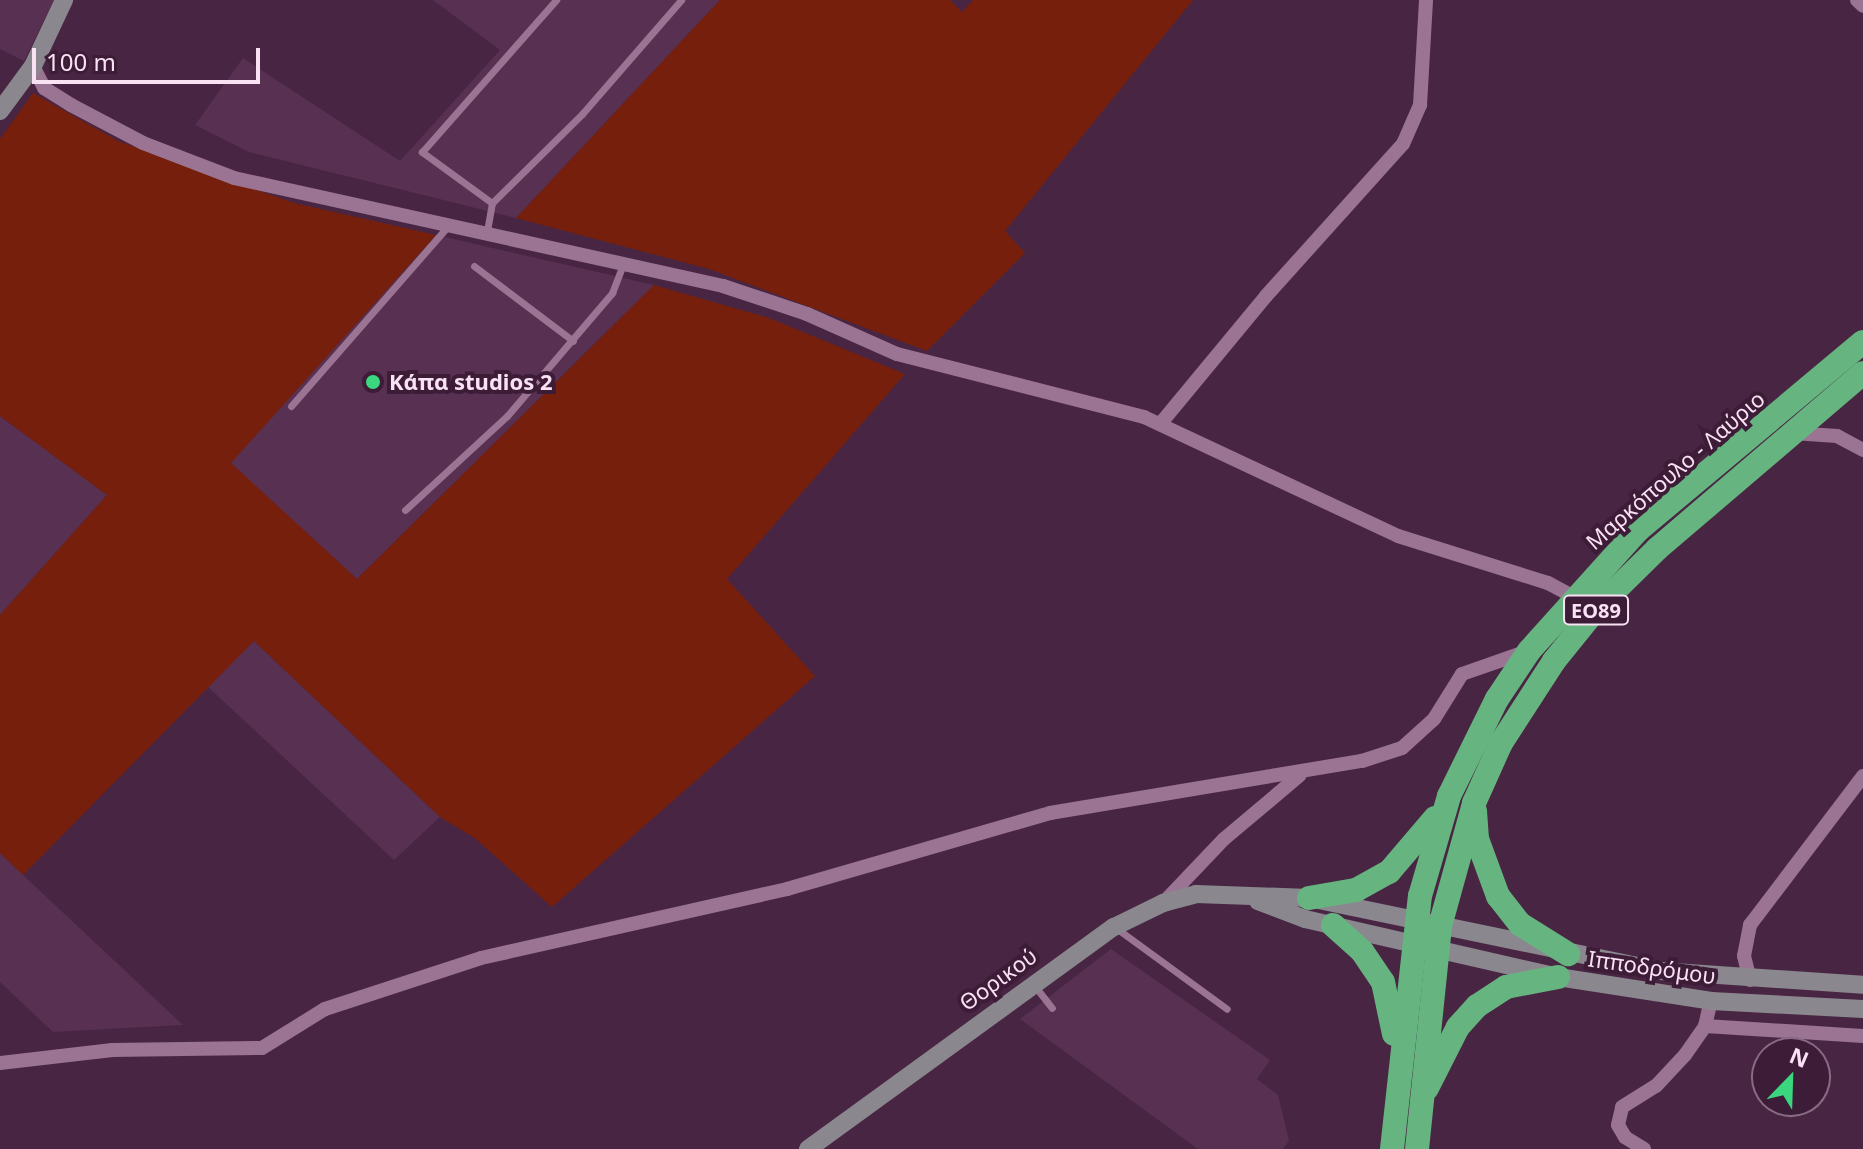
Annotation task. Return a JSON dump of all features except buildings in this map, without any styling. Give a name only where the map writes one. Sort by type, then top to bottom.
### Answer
[{"type":"highway","name":"Μαρκόπουλο - Λαύριο","points":[[1392,1149],[1413,933],[1449,796],[1473,743],[1529,651],[1574,597],[1638,530],[1863,342]]},
{"type":"highway","name":"ΕΟ89","points":[[1417,1149],[1438,938],[1474,803],[1519,713],[1596,609],[1657,549],[1863,373]]},
{"type":"highway","points":[[1309,898],[1356,890],[1389,872],[1411,852],[1449,796]]},
{"type":"highway","points":[[1474,803],[1477,839],[1498,896],[1520,924],[1568,954]]},
{"type":"highway","points":[[1333,925],[1362,951],[1383,982],[1399,1060]]},
{"type":"highway","points":[[1421,1101],[1458,1027],[1477,1006],[1506,987],[1558,977]]},
{"type":"main road","points":[[0,111],[33,66],[64,0]]},
{"type":"main road","name":"Θορικού","points":[[1236,893],[1333,925],[1413,933]]},
{"type":"main road","name":"Θορικού","points":[[808,1149],[1033,983],[1114,927],[1163,903],[1236,893],[1309,898],[1413,933]]},
{"type":"main road","points":[[1413,933],[1438,938]]},
{"type":"main road","name":"Ιπποδρόμου","points":[[1438,938],[1750,980],[1863,985]]},
{"type":"main road","name":"Ιπποδρόμου","points":[[1438,938],[1558,977],[1711,1001],[1863,1009]]},
{"type":"street","points":[[1161,423],[1266,296],[1403,144],[1420,105],[1426,0]]},
{"type":"street","points":[[1857,0],[1863,6]]},
{"type":"street","points":[[33,66],[44,88],[71,105],[143,143],[234,178],[624,263],[779,305],[897,354],[1161,423],[1398,536],[1548,583],[1574,597]]},
{"type":"street","points":[[1792,433],[1837,436],[1863,450]]},
{"type":"street","points":[[0,1063],[112,1050],[262,1048],[325,1009],[481,958],[787,889],[1050,813],[1302,773],[1402,748],[1434,719],[1462,674],[1529,651]]},
{"type":"street","points":[[1163,903],[1212,849],[1302,773]]},
{"type":"street","points":[[1750,980],[1744,956],[1750,925],[1863,776]]},
{"type":"street","points":[[1644,1149],[1625,1137],[1618,1125],[1622,1107],[1656,1086],[1705,1026],[1711,1001]]},
{"type":"street","points":[[1705,1026],[1863,1036]]},
{"type":"lane","points":[[492,203],[422,152],[556,0]]},
{"type":"lane","points":[[487,231],[492,203],[582,114],[681,0]]},
{"type":"lane","points":[[291,406],[451,223]]},
{"type":"lane","points":[[405,510],[507,416],[612,293],[624,263]]},
{"type":"lane","points":[[474,266],[573,341]]},
{"type":"lane","points":[[1114,927],[1227,1009]]},
{"type":"lane","points":[[1033,983],[1052,1008]]},
{"type":"shaded area","points":[[0,0],[54,0],[24,61],[0,49]]},
{"type":"shaded area","points":[[433,0],[720,0],[516,218],[249,152],[195,125],[243,58],[400,161],[500,50]]},
{"type":"shaded area","points":[[720,0],[950,0],[962,12],[973,0],[1193,0],[1005,231],[1025,253],[927,351],[709,269],[516,218]]},
{"type":"shaded area","points":[[33,93],[118,141],[294,203],[436,235],[231,463],[357,579],[654,285],[769,318],[905,374],[727,579],[815,676],[552,907],[476,839],[440,817],[254,641],[23,875],[0,853],[0,615],[107,495],[0,416],[0,139]]},
{"type":"shaded area","points":[[436,235],[654,285],[357,579],[230,463]]},
{"type":"shaded area","points":[[0,416],[107,495],[0,615]]},
{"type":"shaded area","points":[[254,641],[440,817],[394,860],[207,686]]},
{"type":"shaded area","points":[[0,853],[183,1025],[53,1032],[0,982]]},
{"type":"shaded area","points":[[1111,949],[1270,1060],[1257,1079],[1278,1095],[1289,1140],[1283,1149],[1198,1149],[1020,1019]]},
{"type":"place","name":"Κάπα studios 2","points":[[373,382]]}]
